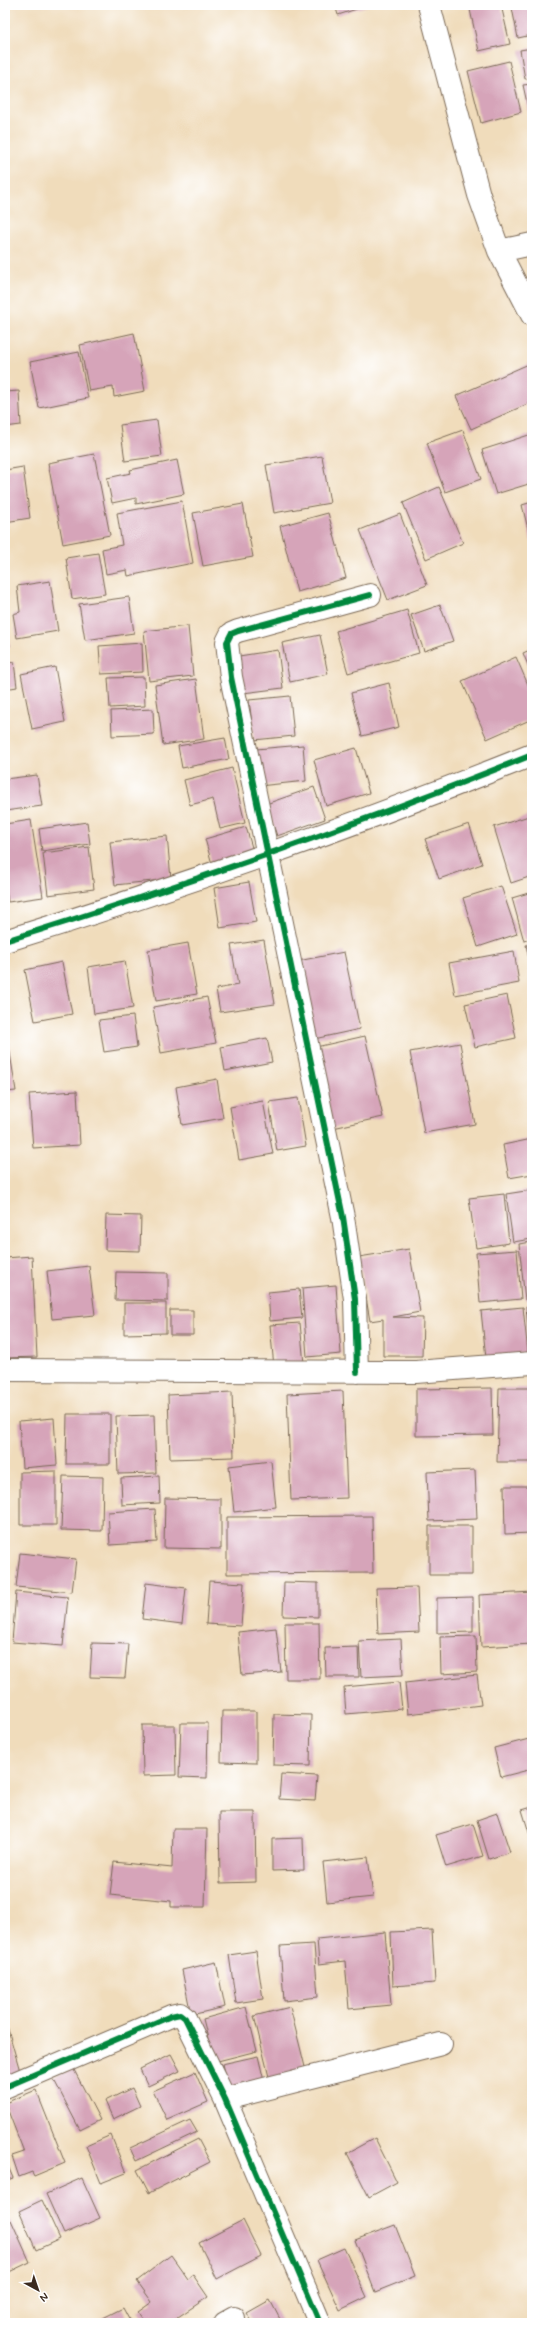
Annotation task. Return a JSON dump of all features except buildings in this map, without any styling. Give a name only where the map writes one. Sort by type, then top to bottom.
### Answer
[{"type":"street","points":[[429,5],[479,195],[499,251],[532,315]]},
{"type":"street","points":[[499,251],[532,244]]},
{"type":"street","points":[[357,1372],[355,1299],[342,1217],[231,677],[227,642],[231,634],[238,631],[370,595]]},
{"type":"street","points":[[5,941],[119,906],[268,854],[436,793],[532,755]]},
{"type":"street","points":[[5,1370],[416,1372],[532,1363]]},
{"type":"street","points":[[5,2087],[171,2016],[180,2014],[188,2023],[226,2099],[319,2321]]},
{"type":"street","points":[[226,2099],[441,2044]]},
{"type":"cycle path","points":[[357,1372],[355,1299],[343,1217],[231,677],[227,642],[231,634],[238,631],[370,595]]},
{"type":"cycle path","points":[[5,941],[204,876],[336,830],[532,755]]},
{"type":"cycle path","points":[[5,2087],[171,2016],[180,2014],[185,2018],[225,2099],[319,2321]]}]
